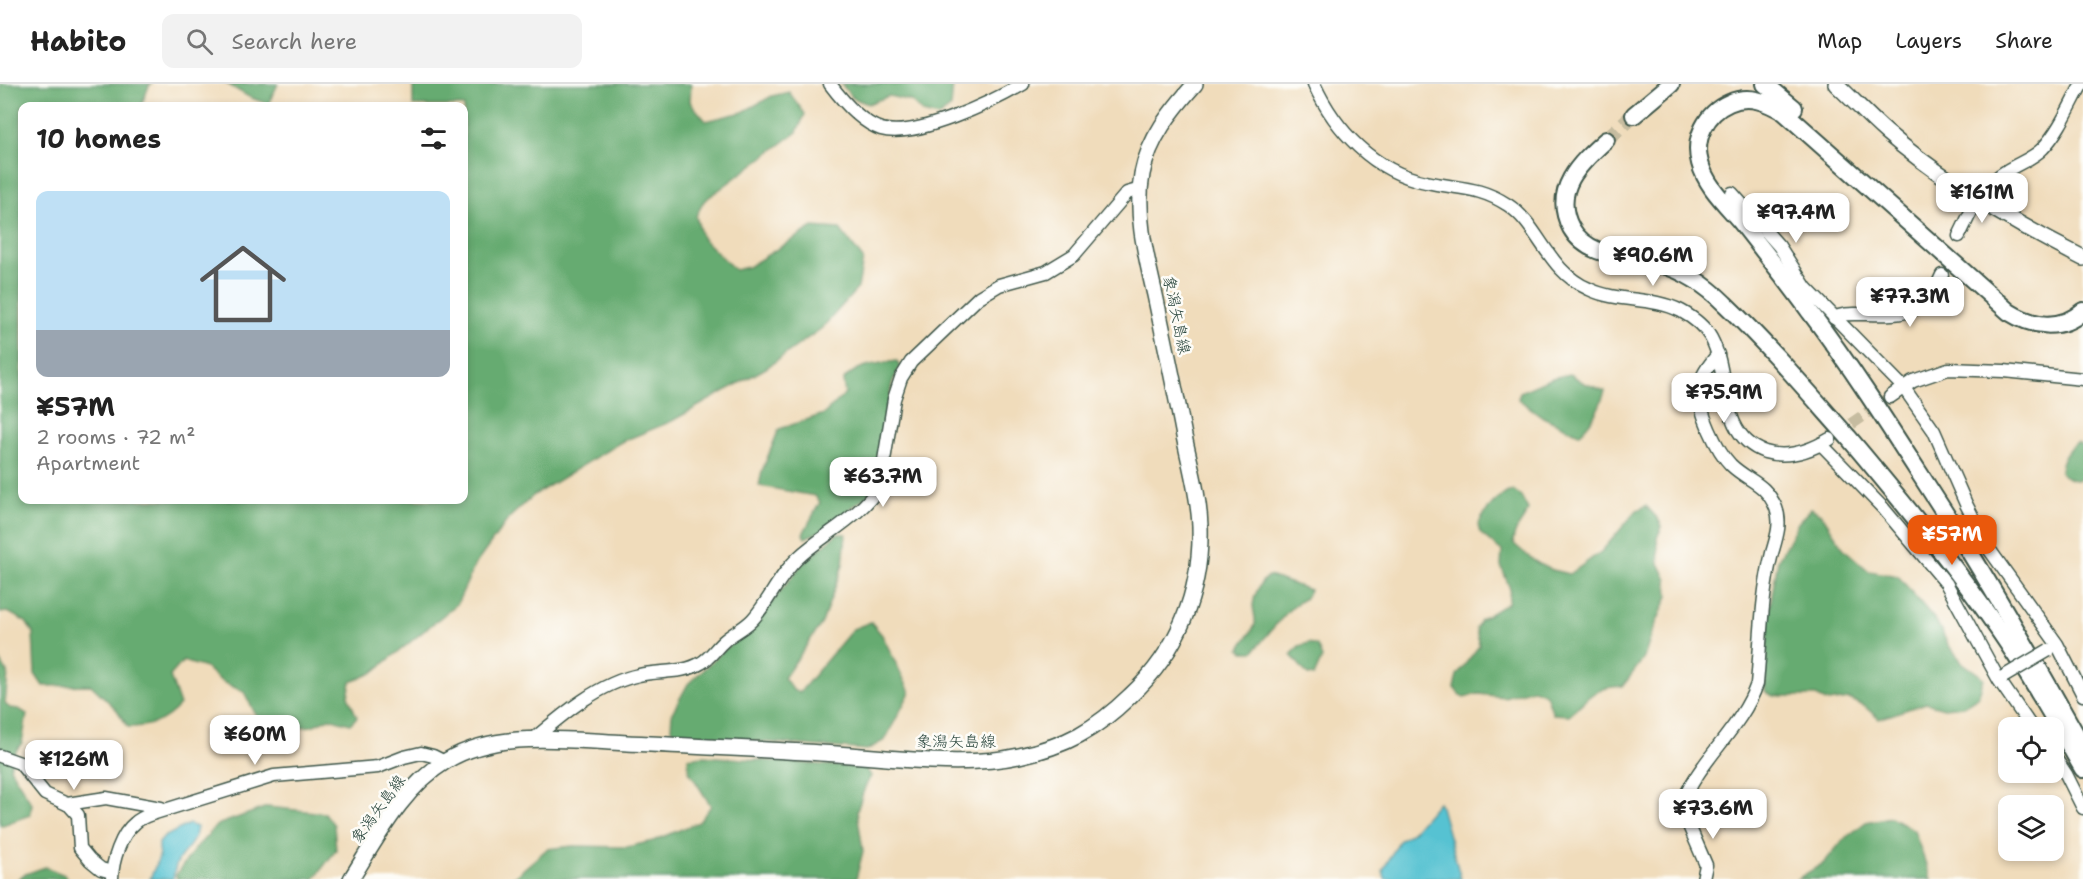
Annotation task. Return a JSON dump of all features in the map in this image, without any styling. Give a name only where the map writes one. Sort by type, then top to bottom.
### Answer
[{"type":"highway","points":[[1634,115],[1671,84]]},
{"type":"highway","points":[[1764,84],[2015,305],[2026,312],[2049,316],[2071,308],[2083,297]]},
{"type":"highway","points":[[2083,311],[2070,320],[2046,325],[2021,319],[2009,312],[1784,112],[1771,104],[1759,100],[1735,100],[1723,105],[1704,125],[1699,137],[1698,149],[1704,175],[1780,272],[1846,362],[1980,567],[2083,769]]},
{"type":"highway","points":[[1606,140],[1576,168],[1566,192],[1567,217],[1572,229],[1580,239],[1602,252],[1644,260],[1678,271],[1696,280],[1724,303],[1798,380],[1912,514],[2022,653],[2083,747]]},
{"type":"main road","name":"象潟矢島線","points":[[351,879],[400,805],[421,780],[445,762],[473,748],[535,738],[990,761],[1045,749],[1085,733],[1101,723],[1133,694],[1147,680],[1164,656],[1184,621],[1193,594],[1199,560],[1200,523],[1144,242],[1141,189],[1149,151],[1160,127],[1195,84]]},
{"type":"main road","points":[[1836,84],[1892,137],[1945,177],[2028,230],[2083,258]]},
{"type":"street","points":[[830,84],[853,110],[874,126],[884,130],[902,132],[972,110],[1023,84]]},
{"type":"street","points":[[1314,84],[1324,105],[1342,132],[1389,170],[1423,182],[1483,191],[1510,206],[1524,221],[1557,267],[1574,281],[1590,290],[1620,298],[1661,303],[1698,322],[1711,337],[1718,354],[1727,405],[1734,425],[1743,439],[1757,449],[1789,456],[1826,442],[1946,583],[2025,717]]},
{"type":"street","points":[[1959,236],[1977,199],[1987,185],[2007,170],[2042,150],[2052,138],[2082,84]]},
{"type":"street","points":[[535,738],[561,716],[595,693],[636,675],[688,669],[703,662],[724,640],[752,621],[797,558],[857,513],[873,497],[880,485],[894,399],[901,378],[911,362],[979,297],[999,285],[1046,272],[1074,255],[1126,193],[1141,189]]},
{"type":"street","points":[[1732,193],[1779,246],[1806,288],[1904,388],[1934,431],[1966,504],[1989,549],[2083,695]]},
{"type":"street","points":[[1834,318],[1843,313],[1896,315],[1912,312],[1926,303],[1935,291],[1942,275]]},
{"type":"street","points":[[1703,879],[1706,865],[1681,807],[1698,772],[1752,699],[1757,684],[1766,579],[1778,532],[1776,510],[1767,492],[1724,457],[1718,449],[1705,417],[1699,391],[1702,379],[1718,354]]},
{"type":"street","points":[[1890,397],[1913,381],[1948,369],[2004,371],[2083,380]]},
{"type":"street","points":[[2001,678],[2053,646]]},
{"type":"street","points":[[0,756],[20,763],[45,794],[67,804],[78,815],[80,848],[90,860],[112,876],[123,840],[134,823],[166,809],[274,776],[378,767],[421,753],[445,762]]},
{"type":"street","points":[[2064,771],[2083,808]]},
{"type":"street","points":[[67,804],[106,798],[166,809]]},
{"type":"green space","points":[[0,84],[151,84],[143,102],[18,102],[18,504],[468,504],[468,102],[413,102],[413,84],[691,84],[690,102],[706,121],[743,112],[772,96],[789,92],[805,114],[797,132],[704,201],[696,216],[702,238],[735,270],[748,267],[813,227],[840,229],[863,259],[858,288],[822,328],[766,368],[672,421],[621,442],[534,495],[509,518],[475,565],[457,604],[372,673],[351,682],[348,696],[357,717],[350,724],[329,718],[312,726],[279,729],[258,719],[244,692],[221,681],[206,668],[183,661],[170,676],[180,705],[169,716],[157,722],[128,727],[117,710],[91,685],[43,686],[35,674],[33,633],[26,622],[8,612],[0,613]]},
{"type":"green space","points":[[227,84],[278,84],[269,102],[249,97]]},
{"type":"green space","points":[[841,84],[953,84],[951,107],[938,117],[923,113],[911,101],[889,96],[868,104],[853,98]]},
{"type":"green space","points":[[897,361],[900,367],[892,383],[876,477],[868,495],[821,531],[805,538],[803,534],[820,502],[815,496],[759,486],[762,471],[779,429],[824,414],[845,394],[843,381],[854,371],[867,366]]},
{"type":"green space","points":[[1570,374],[1584,383],[1605,391],[1595,414],[1579,434],[1543,417],[1518,399],[1520,392],[1552,378]]},
{"type":"green space","points":[[2078,443],[2083,447],[2083,479],[2073,480],[2060,472],[2061,463],[2065,455]]},
{"type":"green space","points":[[1513,490],[1520,495],[1528,509],[1515,533],[1513,543],[1539,564],[1561,572],[1570,574],[1602,551],[1637,510],[1646,506],[1662,526],[1657,538],[1659,563],[1667,580],[1668,596],[1644,658],[1623,686],[1604,689],[1592,694],[1569,715],[1553,714],[1546,694],[1533,689],[1504,697],[1479,694],[1463,697],[1454,688],[1457,675],[1479,646],[1476,628],[1480,620],[1508,603],[1510,589],[1501,566],[1502,551],[1480,533],[1478,525],[1492,504]]},
{"type":"green space","points":[[1811,508],[1822,515],[1844,549],[1869,571],[1898,576],[1936,621],[1949,646],[1963,663],[1984,678],[1978,697],[1963,706],[1944,708],[1926,703],[1879,719],[1864,706],[1849,699],[1828,702],[1816,696],[1773,696],[1765,691],[1769,612],[1778,560],[1798,523]]},
{"type":"green space","points":[[837,534],[846,534],[843,565],[822,623],[784,678],[794,691],[800,692],[853,629],[871,622],[882,635],[910,692],[885,740],[867,750],[678,735],[671,729],[672,713],[688,684],[724,650],[750,630],[802,564]]},
{"type":"green space","points":[[1269,576],[1310,590],[1285,614],[1253,652],[1244,652],[1240,649],[1255,624],[1253,605],[1255,597],[1260,584]]},
{"type":"green space","points":[[1309,643],[1317,646],[1322,658],[1314,676],[1308,675],[1291,655],[1299,646]]},
{"type":"green space","points":[[0,660],[8,674],[5,704],[27,714],[22,743],[13,755],[10,768],[32,804],[30,815],[0,826]]},
{"type":"green space","points":[[703,756],[866,768],[871,776],[857,811],[863,851],[856,879],[512,879],[547,849],[573,846],[627,847],[653,841],[699,822],[711,806],[689,771],[688,758]]},
{"type":"green space","points":[[267,807],[325,813],[334,825],[336,850],[314,879],[177,879],[176,875],[194,850],[217,825]]},
{"type":"green space","points":[[1891,817],[1914,830],[1931,879],[1797,879],[1824,863],[1843,840],[1866,822]]},
{"type":"green space","points":[[45,867],[65,875],[68,879],[18,879],[23,875]]},
{"type":"water","points":[[1438,802],[1461,879],[1385,879],[1383,870],[1399,841],[1413,831]]},
{"type":"water","points":[[189,824],[197,827],[195,835],[192,843],[178,861],[173,879],[150,879],[159,857],[159,843],[164,837]]},
{"type":"tunnel","points":[[1606,140],[1634,115]]},
{"type":"tunnel","points":[[1837,434],[1890,397]]}]
